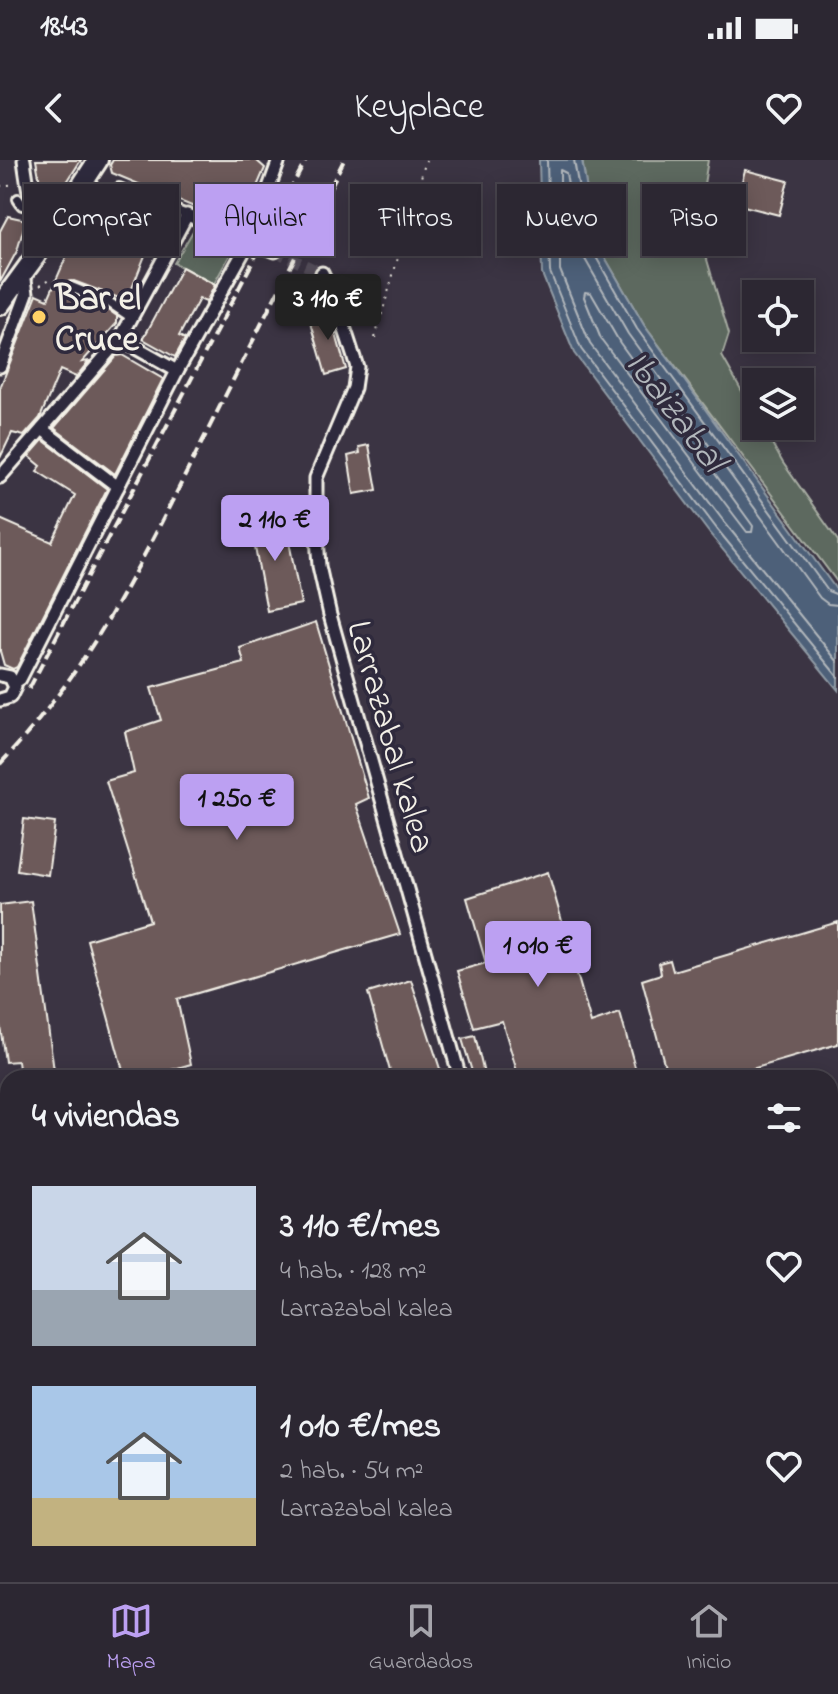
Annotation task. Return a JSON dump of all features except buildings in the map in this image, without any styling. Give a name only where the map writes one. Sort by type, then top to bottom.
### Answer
[{"type":"main road","points":[[83,184],[98,160]]},
{"type":"main road","points":[[0,305],[36,256]]},
{"type":"street","points":[[24,160],[29,184]]},
{"type":"street","points":[[270,184],[279,160]]},
{"type":"street","points":[[18,199],[24,205]]},
{"type":"street","points":[[179,212],[195,218]]},
{"type":"street","points":[[0,477],[120,339],[187,215]]},
{"type":"street","points":[[14,683],[20,679],[177,371],[241,256]]},
{"type":"street","points":[[0,366],[27,293],[24,273]]},
{"type":"street","name":"Larrazabal kalea","points":[[322,273],[333,294],[357,367],[354,388],[316,478],[319,566],[330,615],[458,1070]]},
{"type":"street","points":[[71,287],[110,303],[132,318]]},
{"type":"street","points":[[120,339],[177,371]]},
{"type":"street","points":[[42,429],[118,487]]},
{"type":"street","points":[[0,675],[10,677],[15,691],[10,697],[0,700]]},
{"type":"path","points":[[375,338],[426,160]]},
{"type":"path","points":[[0,186],[16,184]]},
{"type":"path","points":[[27,293],[50,279],[59,281]]},
{"type":"green space","points":[[582,160],[708,160],[704,184],[642,184],[642,256],[706,256],[729,334],[722,356],[742,391],[742,440],[770,440],[838,541],[838,583],[644,325],[604,256],[626,256],[626,184],[586,184]]},
{"type":"green space","points":[[193,231],[195,256],[229,256],[214,284],[174,263]]},
{"type":"water","points":[[539,160],[582,160],[586,184],[540,184]]},
{"type":"water","name":"Ibaizabal","points":[[542,256],[604,256],[644,325],[838,592],[838,690],[710,534],[574,353],[542,274]]},
{"type":"tunnel","points":[[286,256],[322,273]]},
{"type":"railway","points":[[29,689],[306,160]]},
{"type":"railway","points":[[0,764],[62,689],[136,570],[344,160]]},
{"type":"place","name":"Bar el Cruce","points":[[39,317]]}]
